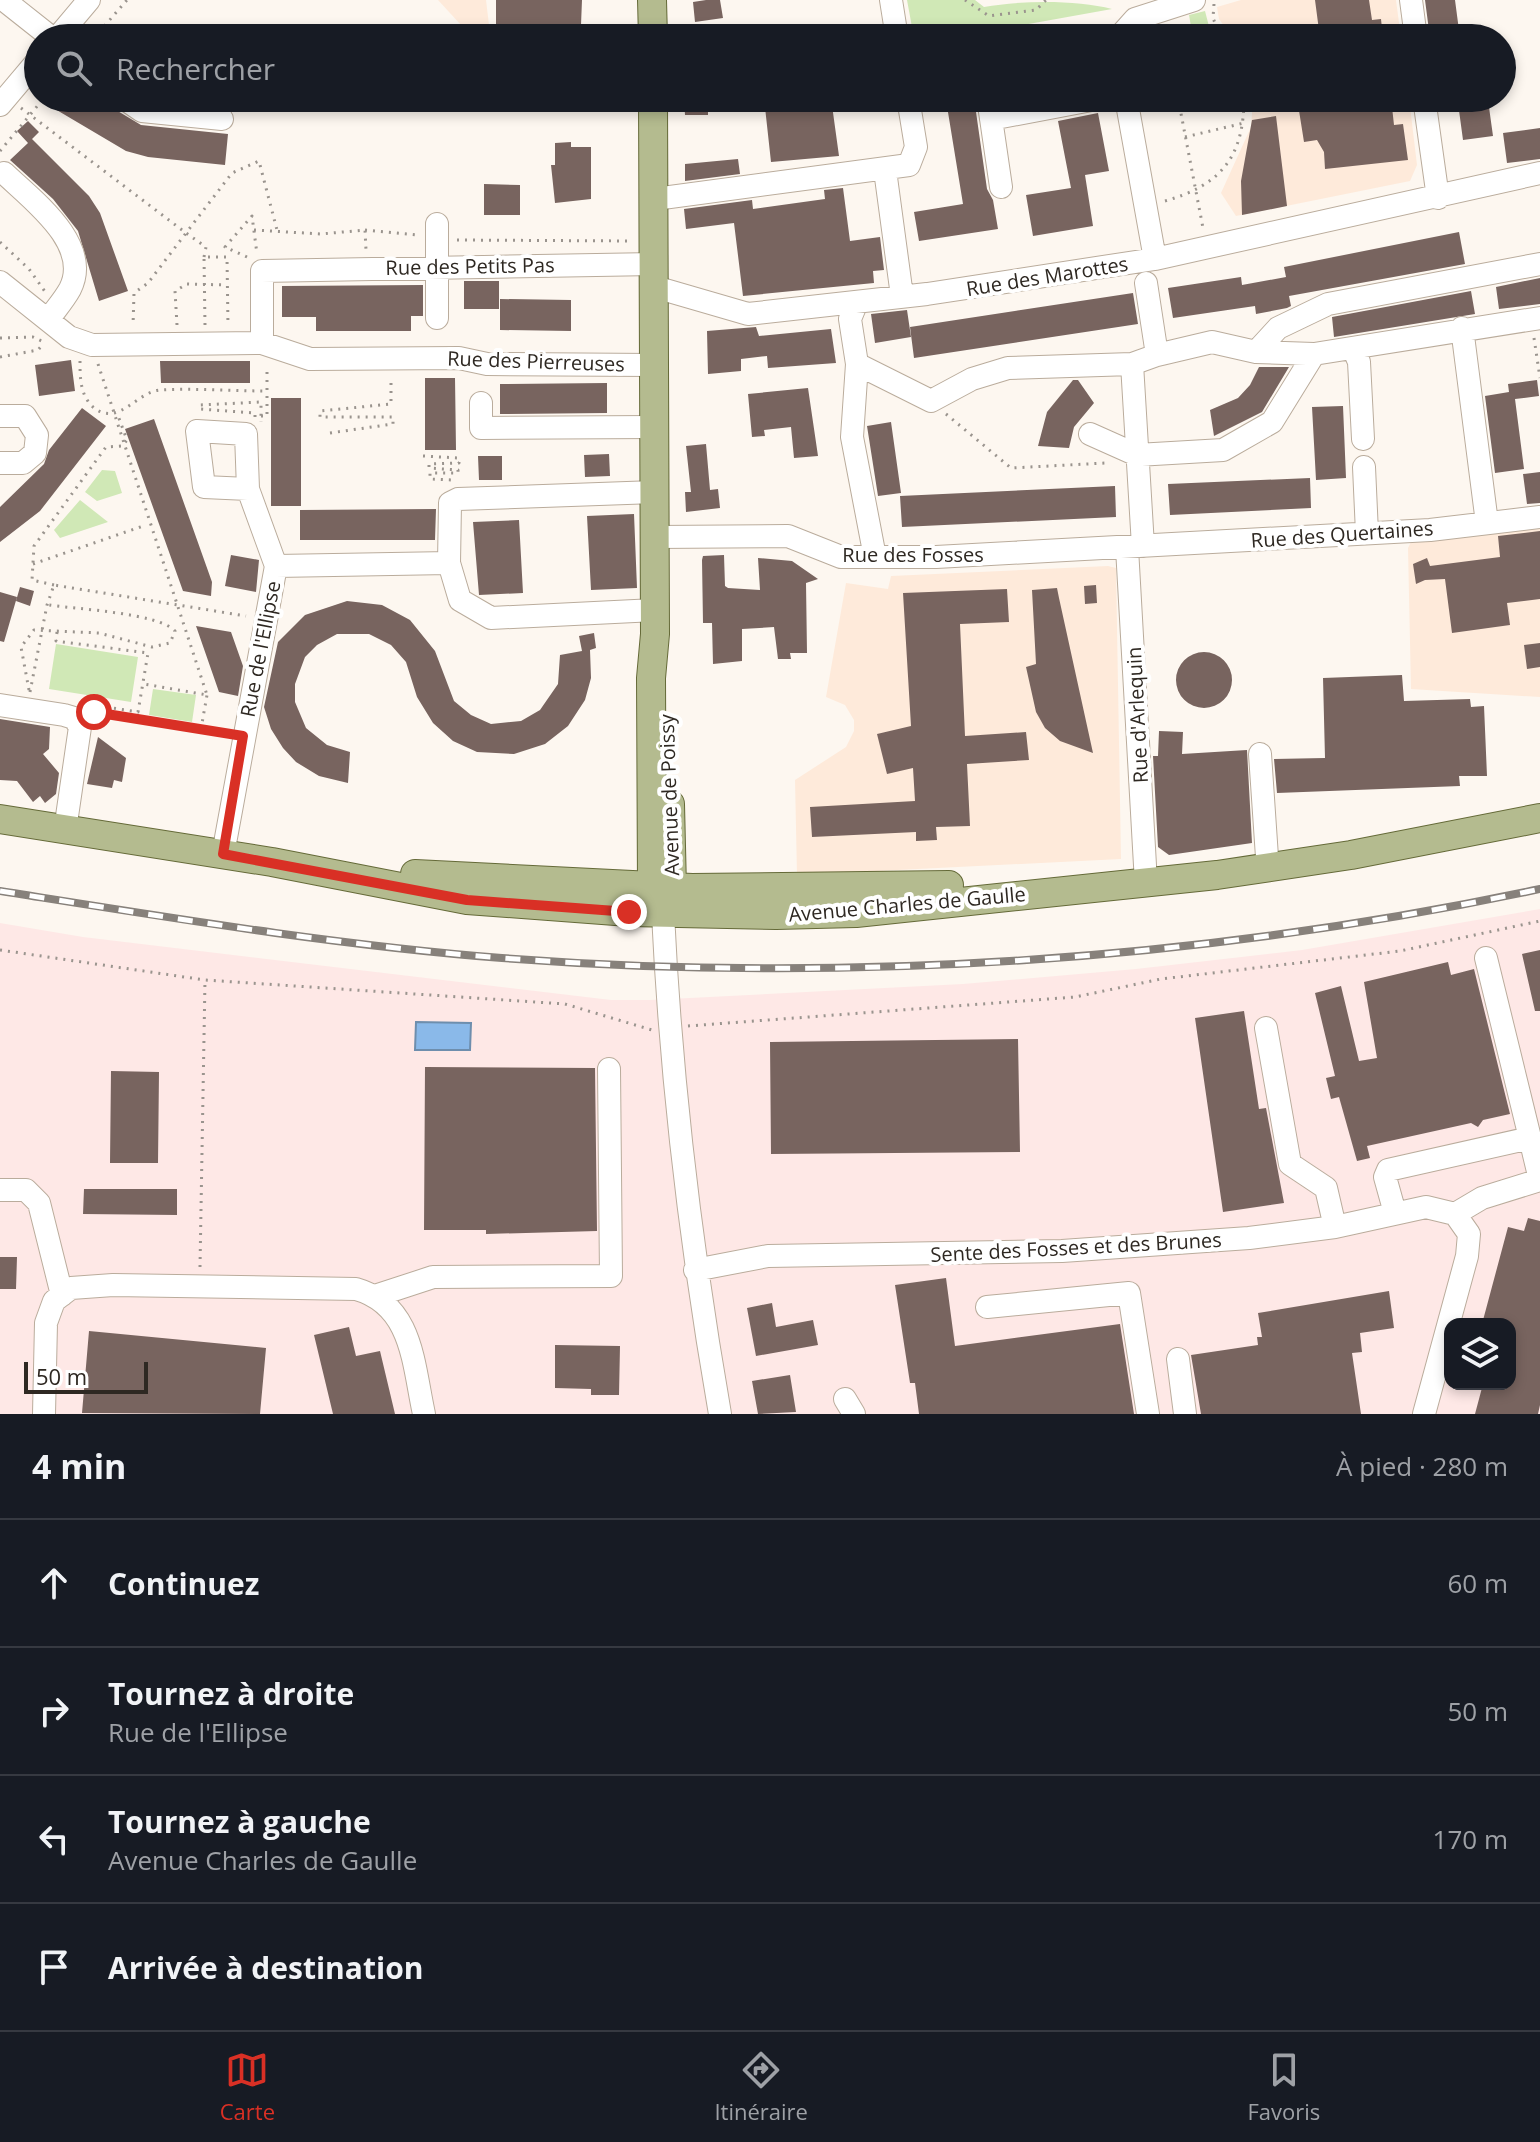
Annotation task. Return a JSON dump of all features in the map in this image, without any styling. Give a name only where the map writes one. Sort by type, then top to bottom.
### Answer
[{"type":"main road","points":[[652,0],[653,24]]},
{"type":"main road","name":"Avenue de Poissy","points":[[653,112],[655,622],[651,678],[652,838],[663,902]]},
{"type":"main road","name":"Avenue de Poissy","points":[[655,622],[669,729],[672,859],[663,902]]},
{"type":"main road","name":"Avenue Charles de Gaulle","points":[[272,862],[486,881],[615,885],[663,902],[728,888],[834,889],[1146,877],[1414,833],[1540,807]]},
{"type":"main road","name":"Avenue Charles de Gaulle","points":[[5,820],[272,862],[446,896],[502,903],[553,907],[663,902],[856,913],[1351,855],[1540,818]]},
{"type":"main road","points":[[615,885],[638,866],[652,838]]},
{"type":"main road","points":[[672,859],[693,873],[728,888]]},
{"type":"street","points":[[4,0],[36,24]]},
{"type":"street","points":[[67,24],[89,0]]},
{"type":"street","points":[[891,0],[895,24]]},
{"type":"street","points":[[1131,24],[1135,19],[1194,0]]},
{"type":"street","points":[[1411,0],[1414,24]]},
{"type":"street","points":[[4,101],[24,77]]},
{"type":"street","points":[[152,112],[222,119]]},
{"type":"street","points":[[655,199],[909,165],[916,147],[910,112]]},
{"type":"street","points":[[990,112],[1001,187]]},
{"type":"street","points":[[1129,112],[1155,259]]},
{"type":"street","points":[[1426,112],[1438,198]]},
{"type":"street","points":[[2,162],[53,220],[72,255],[75,271],[71,288],[50,321]]},
{"type":"street","points":[[885,170],[902,296]]},
{"type":"street","name":"Rue des Marottes","points":[[655,276],[748,314],[857,302],[1155,259],[1540,173]]},
{"type":"street","points":[[437,318],[438,232]]},
{"type":"street","points":[[1256,352],[1278,328],[1328,304],[1540,264]]},
{"type":"street","name":"Rue des Petits Pas","points":[[265,343],[262,271],[437,267],[655,276]]},
{"type":"street","points":[[0,282],[50,321],[86,343],[265,343]]},
{"type":"street","points":[[1146,283],[1157,355]]},
{"type":"street","points":[[857,302],[850,319],[857,364],[852,437],[875,557]]},
{"type":"street","points":[[857,364],[931,401],[972,379],[1008,368],[1132,364],[1212,342],[1256,352],[1314,354],[1536,318]]},
{"type":"street","points":[[1462,328],[1487,523]]},
{"type":"street","name":"Rue des Pierreuses","points":[[265,343],[310,359],[459,358],[487,364],[655,365]]},
{"type":"street","points":[[1347,349],[1359,362],[1363,439]]},
{"type":"street","points":[[1090,434],[1137,459],[1223,450],[1246,440],[1272,422],[1314,354]]},
{"type":"street","name":"Rue d'Arlequin","points":[[1132,364],[1137,459],[1146,877]]},
{"type":"street","points":[[481,403],[481,428],[655,427]]},
{"type":"street","points":[[0,416],[25,416],[37,435],[35,453],[23,463],[0,463]]},
{"type":"street","points":[[248,489],[204,487],[197,431],[246,434],[248,489],[276,566]]},
{"type":"street","points":[[1364,467],[1367,533]]},
{"type":"street","points":[[655,492],[458,499],[450,503],[449,563],[460,600],[491,618],[655,622]]},
{"type":"street","name":"Rue des Quertaines","points":[[1137,539],[1367,533],[1540,517]]},
{"type":"street","name":"Rue des Fosses","points":[[655,537],[788,536],[841,557],[1137,539]]},
{"type":"street","name":"Rue de l'Ellipse","points":[[223,854],[276,566],[449,563]]},
{"type":"street","points":[[0,705],[64,715],[76,712],[80,727],[65,830]]},
{"type":"street","points":[[1260,754],[1267,857]]},
{"type":"street","points":[[502,903],[561,918],[663,902],[773,900],[834,889]]},
{"type":"street","points":[[663,902],[670,1028],[695,1270],[720,1414]]},
{"type":"street","points":[[1453,1318],[1469,1234],[1455,1214],[1482,1198],[1540,1180],[1486,958]]},
{"type":"street","points":[[1266,1028],[1290,1164],[1326,1188],[1335,1227]]},
{"type":"street","points":[[378,1295],[433,1277],[611,1276],[609,1069]]},
{"type":"street","points":[[1395,1213],[1385,1177],[1388,1170],[1530,1138]]},
{"type":"street","points":[[0,1190],[26,1190],[39,1203],[62,1295]]},
{"type":"street","name":"Sente des Fosses et des Brunes","points":[[695,1270],[768,1256],[1062,1251],[1249,1238],[1335,1227],[1426,1207],[1455,1214]]},
{"type":"street","points":[[44,1414],[46,1323],[54,1301],[71,1288],[113,1285],[356,1289],[378,1295],[396,1311],[424,1414]]},
{"type":"street","points":[[987,1307],[1129,1293],[1148,1414]]},
{"type":"street","points":[[1424,1414],[1444,1356]]},
{"type":"street","points":[[1178,1359],[1185,1414]]},
{"type":"path","points":[[106,24],[127,0]]},
{"type":"path","points":[[965,0],[989,16],[1036,10],[1046,0]]},
{"type":"path","points":[[1215,0],[1215,24]]},
{"type":"path","points":[[4,101],[30,116],[206,247],[205,329]]},
{"type":"path","points":[[2,162],[33,112]]},
{"type":"path","points":[[1181,112],[1207,247]]},
{"type":"path","points":[[1162,202],[1195,193],[1214,180],[1233,157],[1244,123],[1244,112]]},
{"type":"path","points":[[1185,137],[1244,123]]},
{"type":"path","points":[[133,330],[134,293],[148,283],[232,173],[259,161],[277,230]]},
{"type":"path","points":[[220,257],[225,247],[252,216],[258,263],[225,247]]},
{"type":"path","points":[[254,230],[321,234],[365,230],[438,232],[456,240],[637,241]]},
{"type":"path","points":[[365,230],[366,268]]},
{"type":"path","points":[[0,242],[29,269],[49,296],[50,321],[38,350],[0,357]]},
{"type":"path","points":[[204,257],[227,257],[228,328]]},
{"type":"path","points":[[177,329],[175,291],[187,284],[227,285]]},
{"type":"path","points":[[1536,318],[1540,378]]},
{"type":"path","points":[[0,338],[33,337],[43,344]]},
{"type":"path","points":[[86,343],[80,379],[87,401],[101,413],[115,414],[156,390],[267,391]]},
{"type":"path","points":[[86,343],[127,440],[122,446],[106,447],[34,546],[32,580],[231,614]]},
{"type":"path","points":[[246,434],[255,429],[255,413],[200,409],[200,405],[261,402],[261,416],[267,416],[265,343]]},
{"type":"path","points":[[330,433],[393,424],[393,417],[320,417],[320,411],[391,404],[391,367]]},
{"type":"path","points":[[931,401],[1011,468],[1137,459]]},
{"type":"path","points":[[122,446],[207,695],[201,729]]},
{"type":"path","points":[[423,456],[459,458],[459,463],[429,464],[429,468],[458,470],[458,473],[430,473],[430,479],[458,480],[454,488],[458,499]]},
{"type":"path","points":[[33,564],[148,524]]},
{"type":"path","points":[[47,605],[111,610],[167,624],[175,631],[170,643],[163,647],[99,633],[57,632],[42,628],[34,630],[21,647],[30,694],[42,628],[47,605],[54,585]]},
{"type":"path","points":[[57,632],[56,641],[148,653],[136,719]]},
{"type":"path","points":[[97,646],[99,633]]},
{"type":"path","points":[[143,684],[207,695]]},
{"type":"path","points":[[76,712],[94,712],[243,736]]},
{"type":"path","points":[[76,712],[138,712]]},
{"type":"path","points":[[0,950],[205,980],[565,1004],[646,1031],[1075,997],[1161,979],[1400,951],[1540,921]]},
{"type":"path","points":[[199,1287],[205,980]]},
{"type":"shaded area","points":[[438,0],[486,0],[489,24],[460,24]]},
{"type":"shaded area","points":[[1241,0],[1396,0],[1399,24],[1223,24],[1217,7]]},
{"type":"shaded area","points":[[1252,112],[1411,112],[1417,165],[1410,181],[1236,216],[1221,193],[1251,127]]},
{"type":"shaded area","points":[[1540,525],[1540,697],[1411,689],[1408,548],[1411,542]]},
{"type":"shaded area","points":[[1116,568],[1121,859],[797,875],[795,780],[846,747],[854,731],[854,720],[845,705],[826,697],[846,583],[888,589],[891,576]]},
{"type":"shaded area","points":[[1540,909],[1540,1414],[0,1414],[0,923],[83,937],[611,1000],[963,984],[1302,950]]},
{"type":"green space","points":[[907,0],[975,0],[984,7],[1050,2],[1112,9],[1028,24],[911,24]]},
{"type":"green space","points":[[1205,11],[1208,24],[1191,24],[1189,15]]},
{"type":"green space","points":[[102,470],[115,471],[122,493],[97,501],[85,492]]},
{"type":"green space","points":[[80,500],[108,522],[60,538],[54,530]]},
{"type":"green space","points":[[56,644],[138,657],[131,702],[49,689]]},
{"type":"green space","points":[[153,689],[196,695],[192,722],[149,715]]},
{"type":"water","points":[[416,1022],[471,1023],[470,1050],[415,1050]]},
{"type":"building","points":[[496,0],[582,0],[581,24],[496,24]]},
{"type":"building","points":[[720,0],[723,18],[695,22],[693,2]]},
{"type":"building","points":[[1315,0],[1369,0],[1372,20],[1381,19],[1382,24],[1318,24]]},
{"type":"building","points":[[1425,0],[1455,0],[1458,24],[1428,24]]},
{"type":"building","points":[[60,112],[119,112],[141,125],[228,134],[225,165],[148,157],[126,151]]},
{"type":"building","points":[[685,112],[708,112],[708,115],[685,115]]},
{"type":"building","points":[[766,112],[833,112],[839,156],[771,162]]},
{"type":"building","points":[[948,112],[976,112],[987,189],[993,200],[998,229],[919,241],[914,212],[963,204]]},
{"type":"building","points":[[1299,112],[1393,112],[1394,125],[1403,124],[1408,160],[1325,169],[1324,152],[1317,140],[1304,142]]},
{"type":"building","points":[[1459,112],[1490,112],[1493,136],[1463,140]]},
{"type":"building","points":[[1098,113],[1109,171],[1085,175],[1093,226],[1033,236],[1026,195],[1071,188],[1058,121]]},
{"type":"building","points":[[1276,116],[1287,206],[1242,215],[1241,181],[1252,120]]},
{"type":"building","points":[[28,121],[39,132],[32,139],[89,196],[100,213],[128,291],[99,301],[78,231],[53,199],[10,160],[28,143],[17,131]]},
{"type":"building","points":[[1540,128],[1540,159],[1507,163],[1503,133]]},
{"type":"building","points":[[571,142],[571,147],[591,147],[591,199],[555,203],[551,165],[555,165],[555,143]]},
{"type":"building","points":[[738,159],[740,174],[685,181],[685,164]]},
{"type":"building","points":[[484,184],[520,185],[520,215],[484,215]]},
{"type":"building","points":[[843,188],[850,241],[880,237],[884,270],[873,271],[874,283],[743,296],[734,223],[686,229],[684,209],[752,200],[753,209],[825,199],[824,190]]},
{"type":"building","points":[[1459,232],[1465,264],[1289,296],[1291,306],[1256,314],[1255,306],[1173,318],[1168,288],[1241,277],[1242,285],[1286,277],[1284,267]]},
{"type":"building","points":[[1540,278],[1540,304],[1499,309],[1496,287]]},
{"type":"building","points":[[464,281],[499,281],[499,309],[464,309]]},
{"type":"building","points":[[423,285],[423,316],[411,316],[411,331],[316,331],[316,317],[282,317],[282,286]]},
{"type":"building","points":[[1471,291],[1475,314],[1334,337],[1332,317]]},
{"type":"building","points":[[1133,293],[1138,324],[914,358],[910,327]]},
{"type":"building","points":[[500,299],[571,300],[571,331],[500,330]]},
{"type":"building","points":[[907,310],[911,337],[875,343],[871,314]]},
{"type":"building","points":[[756,327],[759,336],[831,329],[836,363],[768,368],[767,356],[741,359],[741,371],[708,374],[707,331]]},
{"type":"building","points":[[71,360],[75,391],[39,396],[35,365]]},
{"type":"building","points":[[160,361],[250,361],[250,383],[161,383]]},
{"type":"building","points":[[1259,367],[1289,367],[1262,412],[1214,436],[1210,410],[1238,398],[1250,385]]},
{"type":"building","points":[[425,378],[455,378],[456,450],[425,450]]},
{"type":"building","points":[[1073,380],[1078,380],[1094,403],[1074,427],[1069,448],[1038,446],[1047,412]]},
{"type":"building","points":[[1537,380],[1539,396],[1515,399],[1524,469],[1495,473],[1485,396],[1509,392],[1508,384]]},
{"type":"building","points":[[607,383],[607,413],[500,414],[500,384]]},
{"type":"building","points":[[808,388],[818,456],[794,458],[791,427],[764,430],[765,436],[752,437],[748,394]]},
{"type":"building","points":[[271,398],[301,398],[301,506],[271,506]]},
{"type":"building","points":[[1343,406],[1346,478],[1316,480],[1312,407]]},
{"type":"building","points":[[82,408],[106,426],[40,511],[0,542],[0,507],[44,464],[49,450]]},
{"type":"building","points":[[154,419],[212,582],[211,596],[183,591],[125,429]]},
{"type":"building","points":[[891,422],[901,493],[878,496],[867,426]]},
{"type":"building","points":[[706,444],[710,490],[718,489],[720,508],[686,512],[685,492],[691,492],[686,446]]},
{"type":"building","points":[[609,454],[610,476],[585,477],[584,455]]},
{"type":"building","points":[[478,456],[502,456],[502,480],[479,480]]},
{"type":"building","points":[[1540,472],[1540,503],[1527,504],[1523,474]]},
{"type":"building","points":[[1310,478],[1311,508],[1170,515],[1168,484]]},
{"type":"building","points":[[1115,486],[1116,517],[902,527],[900,496]]},
{"type":"building","points":[[436,509],[435,540],[300,540],[300,510]]},
{"type":"building","points":[[634,514],[637,588],[591,590],[587,516]]},
{"type":"building","points":[[519,520],[523,593],[479,595],[473,522]]},
{"type":"building","points":[[1540,531],[1540,599],[1507,603],[1510,625],[1452,633],[1445,579],[1425,580],[1416,584],[1413,564],[1427,558],[1430,566],[1500,557],[1498,536]]},
{"type":"building","points":[[231,555],[259,560],[256,592],[225,586]]},
{"type":"building","points":[[724,555],[725,586],[728,588],[760,590],[758,558],[792,561],[818,579],[806,583],[807,653],[790,653],[791,659],[778,659],[774,627],[742,629],[742,661],[713,664],[712,623],[703,623],[702,560],[703,556]]},
{"type":"building","points":[[1096,585],[1097,603],[1085,604],[1084,586]]},
{"type":"building","points":[[20,587],[34,591],[30,606],[16,601]]},
{"type":"building","points":[[1057,588],[1093,753],[1060,741],[1045,728],[1036,712],[1026,667],[1036,664],[1032,590]]},
{"type":"building","points":[[1007,589],[1009,622],[960,624],[965,736],[1026,732],[1029,760],[967,764],[970,826],[936,827],[937,840],[916,841],[916,832],[812,837],[810,807],[915,801],[913,768],[887,774],[877,734],[911,726],[903,593]]},
{"type":"building","points":[[0,592],[17,597],[4,642],[0,641]]},
{"type":"building","points":[[347,601],[382,605],[410,620],[435,651],[454,701],[471,715],[491,724],[521,721],[540,710],[558,684],[560,655],[582,651],[579,636],[594,633],[596,648],[590,650],[591,678],[585,700],[568,726],[545,744],[514,754],[477,752],[453,741],[433,723],[417,697],[406,662],[391,645],[369,634],[337,634],[317,645],[305,657],[295,684],[295,702],[306,728],[327,745],[350,752],[348,783],[319,776],[296,762],[283,748],[271,729],[264,707],[278,642],[305,615]]},
{"type":"building","points":[[196,626],[231,632],[243,666],[238,696],[219,692]]},
{"type":"building","points":[[1540,643],[1540,667],[1527,669],[1524,645]]},
{"type":"building","points":[[1204,652],[1224,660],[1232,680],[1224,700],[1204,708],[1184,700],[1176,680],[1184,660]]},
{"type":"building","points":[[1402,675],[1404,701],[1470,699],[1471,707],[1484,706],[1487,776],[1459,776],[1460,786],[1277,793],[1274,759],[1325,758],[1323,678]]},
{"type":"building","points":[[0,719],[50,727],[49,749],[43,754],[59,773],[56,794],[45,803],[40,796],[33,802],[17,781],[0,780]]},
{"type":"building","points":[[1159,731],[1183,732],[1182,754],[1247,750],[1252,843],[1169,855],[1158,847],[1153,756],[1158,756]]},
{"type":"building","points":[[98,737],[126,758],[122,782],[114,780],[112,788],[87,784]]},
{"type":"building","points":[[1540,950],[1540,1011],[1535,1011],[1522,954]]},
{"type":"building","points":[[1448,962],[1451,975],[1474,969],[1510,1114],[1483,1120],[1478,1127],[1471,1123],[1367,1146],[1370,1158],[1357,1161],[1339,1097],[1331,1099],[1326,1078],[1335,1076],[1315,993],[1341,986],[1359,1061],[1377,1058],[1364,982]]},
{"type":"building","points":[[1244,1011],[1259,1109],[1266,1108],[1284,1203],[1223,1212],[1195,1018]]},
{"type":"building","points":[[1018,1039],[1020,1152],[771,1154],[770,1042]]},
{"type":"building","points":[[425,1067],[595,1068],[597,1231],[486,1234],[486,1230],[424,1230]]},
{"type":"building","points":[[111,1071],[159,1072],[158,1163],[110,1163]]},
{"type":"building","points":[[84,1189],[177,1189],[177,1215],[83,1214]]},
{"type":"building","points":[[1528,1218],[1540,1221],[1538,1414],[1475,1414],[1481,1390],[1516,1390],[1516,1318],[1484,1318],[1508,1227],[1524,1231]]},
{"type":"building","points":[[0,1257],[17,1257],[16,1289],[0,1289]]},
{"type":"building","points":[[946,1278],[955,1346],[1120,1324],[1134,1414],[919,1414],[915,1383],[910,1383],[895,1285]]},
{"type":"building","points":[[1389,1291],[1394,1328],[1360,1333],[1362,1352],[1352,1353],[1361,1414],[1201,1414],[1191,1355],[1258,1345],[1257,1337],[1262,1337],[1258,1313]]},
{"type":"building","points":[[772,1303],[776,1327],[813,1320],[818,1345],[756,1356],[747,1308]]},
{"type":"building","points":[[349,1327],[356,1356],[380,1351],[395,1414],[333,1414],[314,1335]]},
{"type":"building","points":[[89,1331],[266,1348],[260,1414],[82,1413]]},
{"type":"building","points":[[555,1345],[620,1346],[619,1395],[591,1395],[591,1389],[555,1388]]},
{"type":"building","points":[[790,1375],[796,1412],[758,1414],[752,1381]]},
{"type":"railway","points":[[0,891],[376,946],[502,958],[762,968],[893,967],[1154,949],[1283,934],[1412,914],[1540,889]]},
{"type":"route","points":[[94,712],[243,736],[223,854],[467,900],[629,912]]}]
